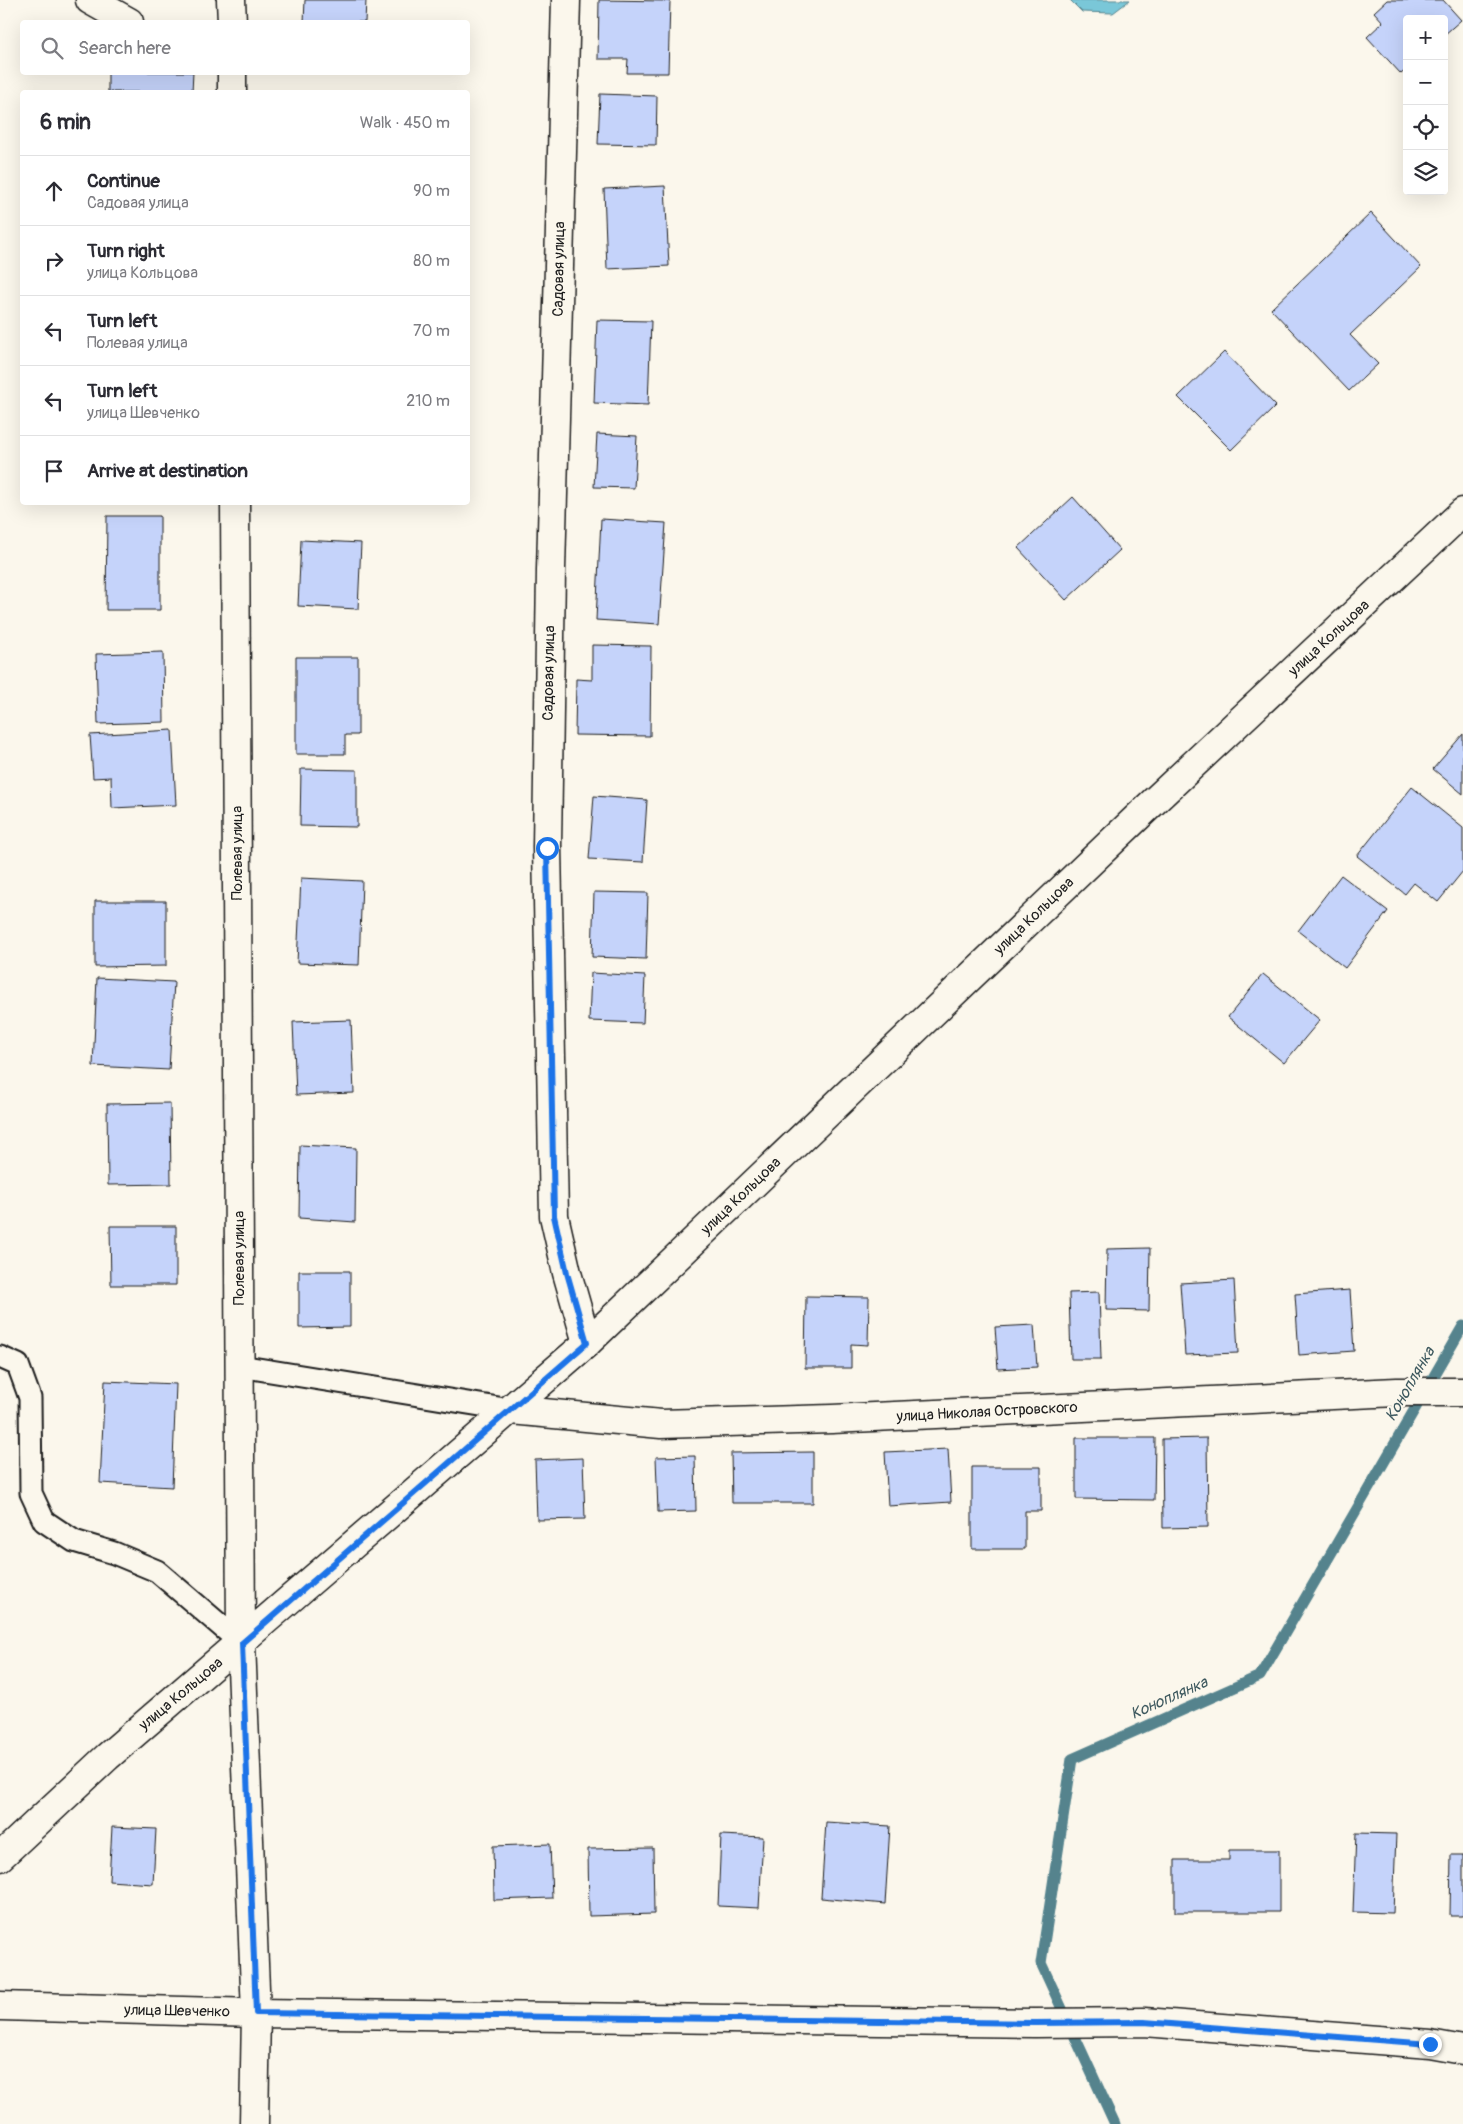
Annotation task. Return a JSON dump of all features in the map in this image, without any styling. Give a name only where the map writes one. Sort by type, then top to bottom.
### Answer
[{"type":"street","points":[[90,0],[125,20]]},
{"type":"street","points":[[231,0],[232,20]]},
{"type":"street","name":"Садовая улица","points":[[566,0],[551,570],[547,848],[554,1216],[567,1273],[587,1343]]},
{"type":"street","points":[[232,75],[232,90]]},
{"type":"street","name":"Полевая улица","points":[[235,505],[242,1643],[256,2013],[254,2124]]},
{"type":"street","name":"улица Кольцова","points":[[0,1858],[107,1757],[242,1643],[587,1343],[1140,815],[1463,512]]},
{"type":"street","name":"улица Николая Островского","points":[[511,1410],[661,1424],[832,1419],[1397,1392],[1463,1392]]},
{"type":"street","name":"улица Шевченко","points":[[0,2006],[256,2013],[1035,2023],[1144,2022],[1430,2044],[1463,2050]]},
{"type":"lane","points":[[0,1357],[18,1365],[30,1398],[31,1493],[44,1521],[74,1541],[114,1553],[157,1571],[242,1643]]},
{"type":"lane","points":[[240,1366],[511,1410]]},
{"type":"water","points":[[1070,0],[1130,0],[1113,13],[1082,12]]},
{"type":"building","points":[[305,0],[366,0],[365,20],[304,20]]},
{"type":"building","points":[[599,0],[670,1],[668,73],[627,73],[628,59],[598,59]]},
{"type":"building","points":[[1387,0],[1443,0],[1461,20],[1448,31],[1448,15],[1403,15],[1403,72],[1401,74],[1367,37],[1383,22],[1374,12]]},
{"type":"building","points":[[108,75],[193,75],[192,90],[108,90]]},
{"type":"building","points":[[600,94],[657,96],[656,145],[598,144]]},
{"type":"building","points":[[665,186],[669,266],[607,269],[604,189]]},
{"type":"building","points":[[1371,213],[1421,267],[1350,335],[1378,364],[1349,391],[1271,309]]},
{"type":"building","points":[[597,320],[651,321],[648,405],[594,403]]},
{"type":"building","points":[[1224,352],[1276,406],[1231,450],[1178,397]]},
{"type":"building","points":[[597,434],[637,436],[634,488],[594,487]]},
{"type":"building","points":[[1073,497],[1120,550],[1066,600],[1018,548]]},
{"type":"building","points":[[107,516],[160,516],[160,610],[106,610]]},
{"type":"building","points":[[601,519],[666,523],[659,624],[596,620]]},
{"type":"building","points":[[301,540],[361,543],[358,609],[298,606]]},
{"type":"building","points":[[592,645],[651,646],[650,736],[575,735],[576,679],[592,680]]},
{"type":"building","points":[[163,652],[164,722],[98,724],[96,654]]},
{"type":"building","points":[[296,657],[358,657],[358,735],[345,735],[345,754],[296,754]]},
{"type":"building","points":[[172,730],[176,805],[112,808],[111,777],[93,778],[90,735]]},
{"type":"building","points":[[1463,734],[1463,794],[1433,769]]},
{"type":"building","points":[[301,769],[357,770],[357,827],[300,826]]},
{"type":"building","points":[[1412,787],[1463,828],[1463,871],[1438,902],[1414,883],[1405,894],[1357,856]]},
{"type":"building","points":[[594,796],[647,800],[643,862],[589,859]]},
{"type":"building","points":[[1341,875],[1388,911],[1345,968],[1298,931]]},
{"type":"building","points":[[301,878],[362,881],[359,965],[297,963]]},
{"type":"building","points":[[594,892],[648,893],[646,959],[592,957]]},
{"type":"building","points":[[95,901],[166,901],[166,966],[95,967]]},
{"type":"building","points":[[591,973],[645,976],[643,1023],[589,1021]]},
{"type":"building","points":[[1263,974],[1320,1020],[1284,1063],[1228,1017]]},
{"type":"building","points":[[97,978],[174,982],[169,1070],[93,1066]]},
{"type":"building","points":[[351,1020],[354,1093],[296,1095],[293,1022]]},
{"type":"building","points":[[170,1103],[171,1184],[108,1185],[107,1104]]},
{"type":"building","points":[[300,1145],[356,1148],[355,1222],[299,1218]]},
{"type":"building","points":[[110,1226],[176,1226],[176,1285],[111,1285]]},
{"type":"building","points":[[1150,1248],[1149,1311],[1106,1310],[1107,1249]]},
{"type":"building","points":[[299,1271],[350,1271],[350,1327],[299,1328]]},
{"type":"building","points":[[1234,1280],[1238,1353],[1185,1355],[1180,1283]]},
{"type":"building","points":[[1350,1290],[1354,1351],[1299,1355],[1295,1294]]},
{"type":"building","points":[[1099,1292],[1101,1359],[1071,1359],[1069,1293]]},
{"type":"building","points":[[806,1296],[869,1297],[868,1345],[851,1344],[851,1368],[805,1368]]},
{"type":"building","points":[[1034,1325],[1037,1367],[998,1369],[995,1327]]},
{"type":"building","points":[[105,1381],[176,1384],[172,1487],[100,1483]]},
{"type":"building","points":[[1076,1438],[1155,1438],[1154,1500],[1076,1499]]},
{"type":"building","points":[[1207,1438],[1208,1527],[1163,1528],[1162,1439]]},
{"type":"building","points":[[948,1449],[951,1502],[888,1506],[885,1452]]},
{"type":"building","points":[[813,1452],[813,1503],[732,1503],[731,1453]]},
{"type":"building","points":[[695,1456],[696,1511],[658,1512],[656,1457]]},
{"type":"building","points":[[583,1458],[585,1519],[537,1520],[535,1460]]},
{"type":"building","points":[[972,1467],[1041,1467],[1041,1511],[1025,1511],[1025,1549],[972,1549]]},
{"type":"building","points":[[826,1822],[890,1826],[885,1904],[821,1898]]},
{"type":"building","points":[[112,1827],[156,1829],[153,1884],[109,1881]]},
{"type":"building","points":[[1356,1833],[1396,1834],[1393,1913],[1353,1912]]},
{"type":"building","points":[[721,1835],[763,1837],[759,1908],[718,1906]]},
{"type":"building","points":[[550,1844],[552,1898],[494,1900],[493,1846]]},
{"type":"building","points":[[653,1848],[654,1914],[589,1916],[588,1849]]},
{"type":"building","points":[[1229,1850],[1279,1850],[1279,1912],[1175,1912],[1175,1860],[1229,1860]]},
{"type":"building","points":[[1451,1855],[1463,1855],[1463,1916],[1450,1916]]},
{"type":"waterway","name":"Коноплянка","points":[[1115,2124],[1041,1963],[1072,1759],[1260,1676],[1463,1326]]},
{"type":"route","points":[[547,848],[554,1216],[567,1273],[587,1343],[242,1643],[256,2013],[1035,2023],[1144,2022],[1430,2044]]}]
